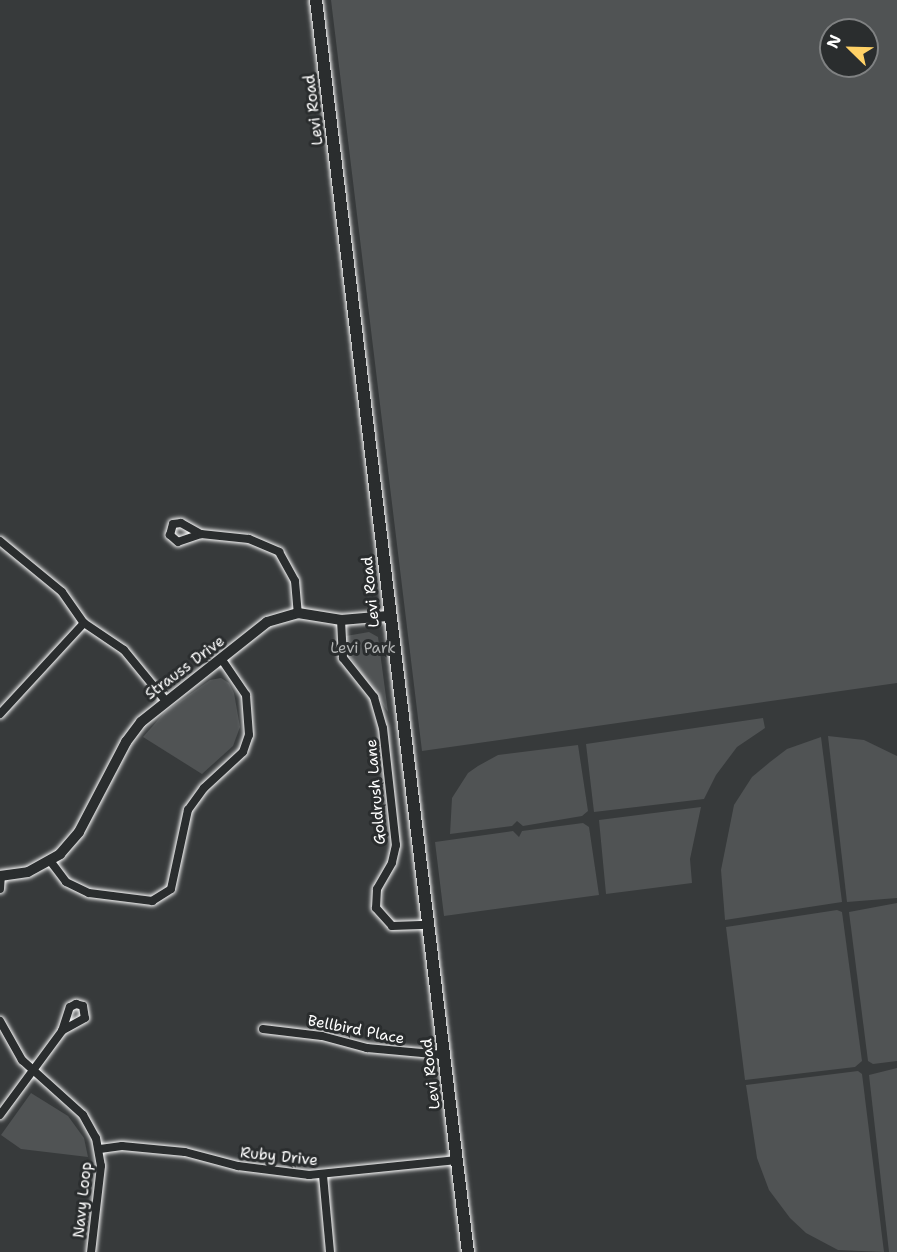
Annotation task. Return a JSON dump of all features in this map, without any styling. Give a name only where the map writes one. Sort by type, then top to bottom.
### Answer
[{"type":"main road","name":"Levi Road","points":[[316,0],[388,616],[468,1252]]},
{"type":"street","points":[[201,534],[249,539],[279,552],[292,570],[298,613]]},
{"type":"street","points":[[1,545],[39,571],[71,602],[84,622],[124,650],[165,700]]},
{"type":"street","name":"Strauss Drive","points":[[0,876],[28,872],[51,862],[79,832],[133,731],[165,700],[222,660],[267,622],[298,613],[341,620],[388,616]]},
{"type":"street","name":"Goldrush Lane","points":[[341,620],[344,658],[378,704],[385,740],[396,845],[392,863],[377,889],[376,908],[392,926],[428,925]]},
{"type":"street","points":[[0,714],[84,622]]},
{"type":"street","points":[[51,862],[66,882],[89,893],[152,901],[171,889],[188,810],[204,788],[243,752],[249,735],[246,695],[222,660]]},
{"type":"street","points":[[0,876],[0,889]]},
{"type":"street","name":"Navy Loop","points":[[0,1021],[9,1042],[32,1071],[83,1115],[100,1149],[91,1252]]},
{"type":"street","name":"Bellbird Place","points":[[263,1029],[322,1036],[367,1048],[444,1054]]},
{"type":"street","points":[[0,1115],[62,1031]]},
{"type":"street","name":"Ruby Drive","points":[[100,1149],[122,1146],[185,1152],[238,1167],[323,1175],[457,1161]]},
{"type":"street","points":[[323,1175],[330,1252]]},
{"type":"green space","points":[[331,0],[897,0],[897,683],[422,751]]},
{"type":"green space","name":"Levi Park","points":[[369,632],[378,637],[388,712],[347,652],[346,636]]},
{"type":"green space","points":[[221,678],[229,683],[234,693],[240,727],[233,746],[202,774],[143,737],[165,712],[210,680]]},
{"type":"green space","points":[[763,718],[765,728],[737,747],[716,775],[704,799],[594,812],[586,744]]},
{"type":"green space","points":[[828,736],[864,740],[897,756],[897,898],[847,902]]},
{"type":"green space","points":[[821,737],[842,902],[725,920],[721,870],[734,805],[752,777],[770,762],[787,749]]},
{"type":"green space","points":[[578,745],[588,811],[582,816],[523,826],[517,821],[512,826],[450,834],[452,798],[468,773],[478,766],[498,755]]},
{"type":"green space","points":[[701,807],[690,859],[692,883],[606,894],[599,820]]},
{"type":"green space","points":[[583,823],[589,827],[599,895],[444,916],[435,842],[513,831],[519,837],[522,831]]},
{"type":"green space","points":[[897,903],[897,1061],[873,1064],[868,1061],[849,912]]},
{"type":"green space","points":[[837,910],[842,912],[862,1061],[855,1067],[745,1080],[726,927]]},
{"type":"green space","points":[[897,1068],[897,1252],[889,1252],[869,1075]]},
{"type":"green space","points":[[858,1071],[862,1074],[884,1252],[838,1250],[806,1233],[790,1218],[769,1190],[757,1158],[746,1085]]},
{"type":"green space","points":[[31,1093],[68,1116],[84,1138],[88,1157],[21,1149],[1,1135]]}]
